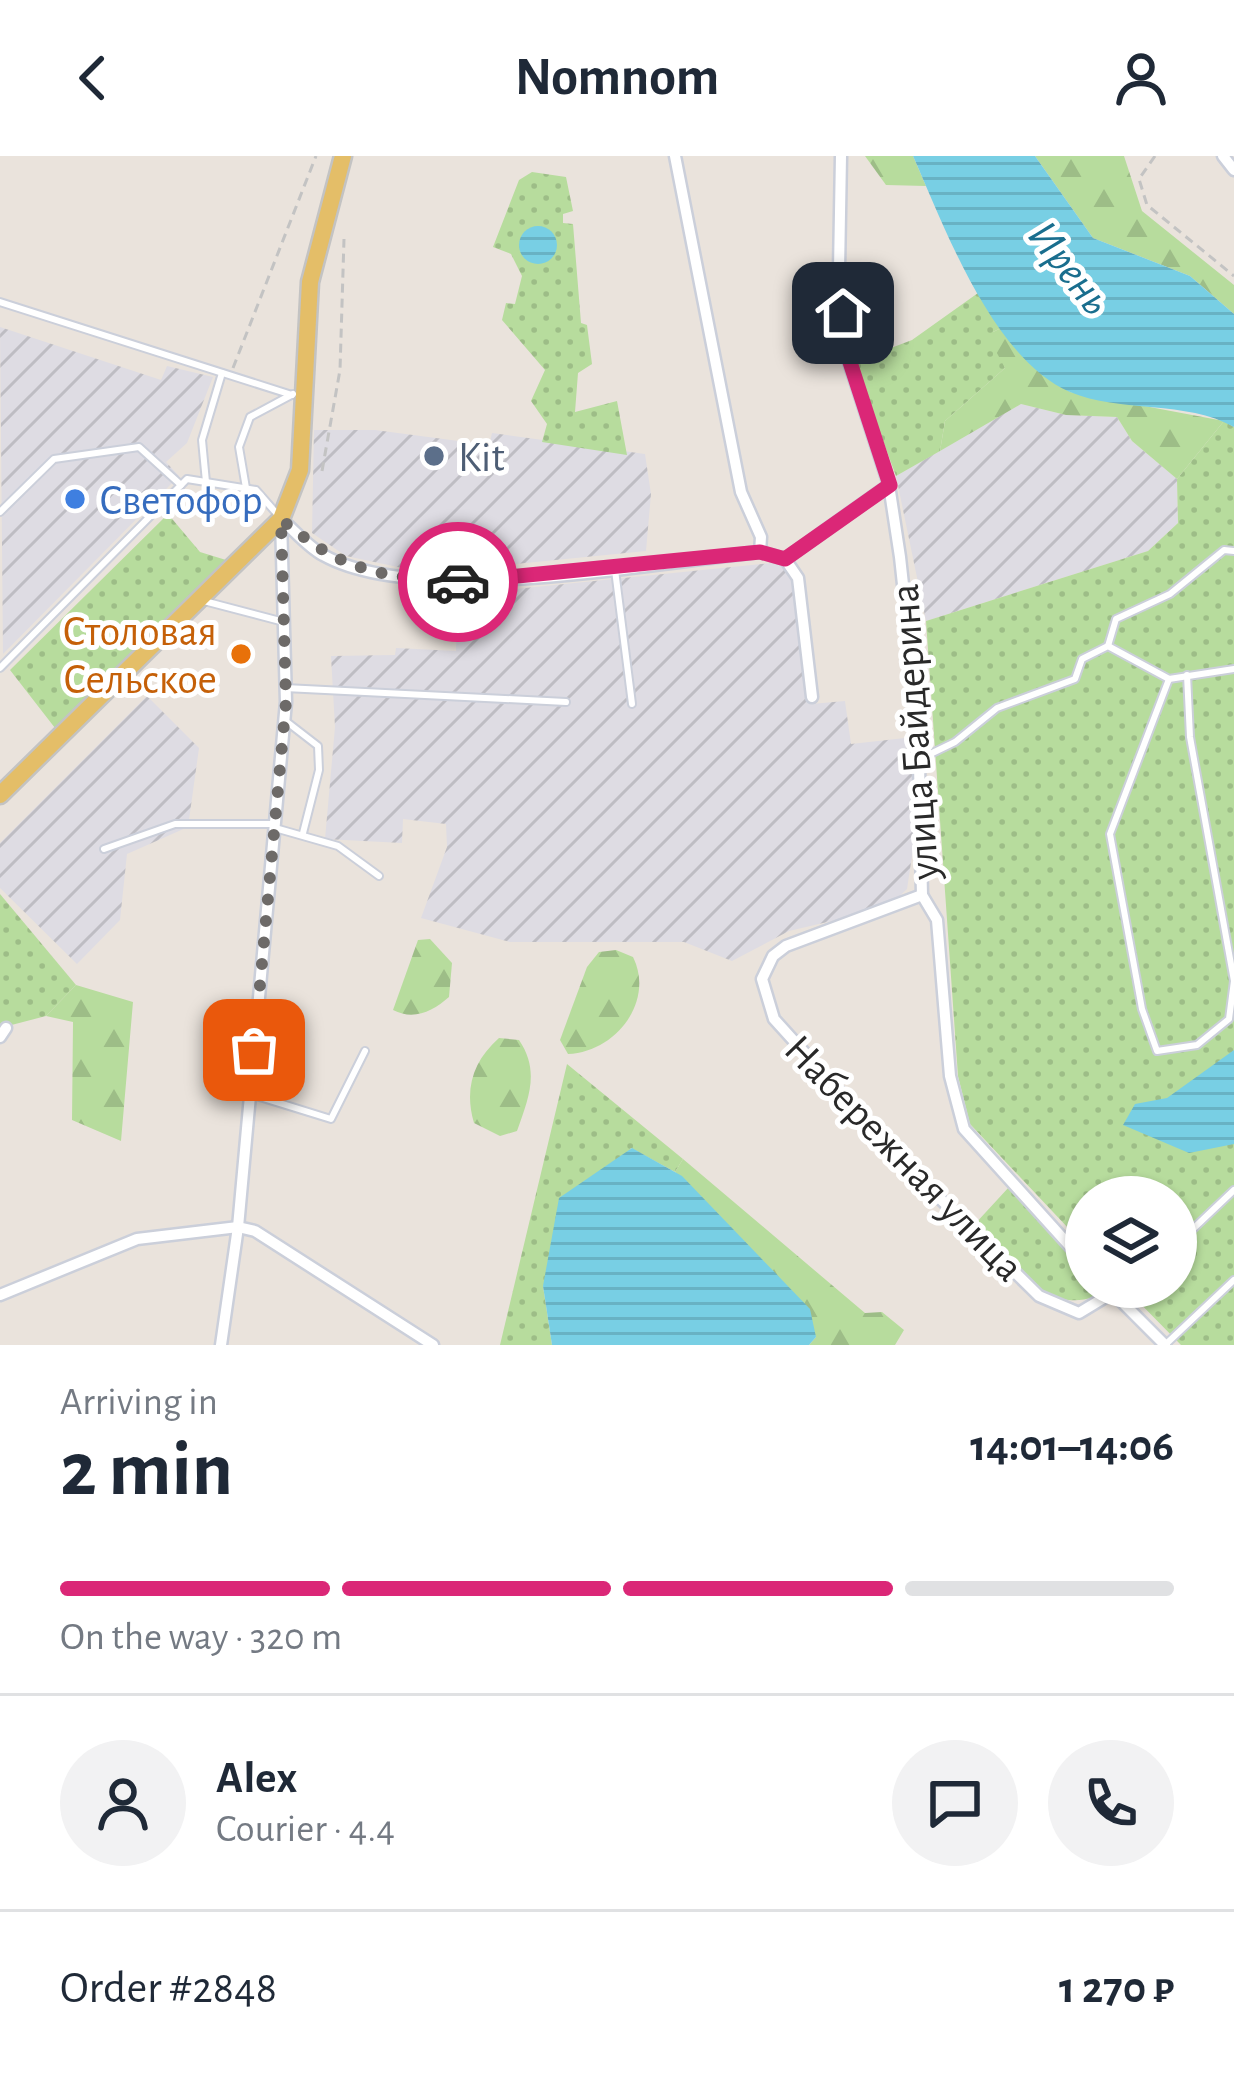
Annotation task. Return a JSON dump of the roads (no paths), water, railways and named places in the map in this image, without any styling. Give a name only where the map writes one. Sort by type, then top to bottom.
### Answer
[{"type":"main road","points":[[0,795],[281,519],[300,470],[299,391],[310,282],[343,156]]},
{"type":"street","points":[[675,156],[741,492],[761,538],[760,552]]},
{"type":"street","name":"улица Байдерина","points":[[842,156],[839,270],[847,353],[890,485],[920,759],[922,895],[937,920],[950,1076],[964,1129],[1065,1241]]},
{"type":"street","points":[[1222,156],[1234,170]]},
{"type":"street","points":[[785,559],[890,485]]},
{"type":"street","points":[[281,519],[323,555],[388,577],[468,582],[760,552],[785,559],[798,578],[812,697]]},
{"type":"street","points":[[221,1345],[238,1227],[284,719],[281,519]]},
{"type":"street","name":"Набережная улица","points":[[922,895],[786,946],[773,956],[762,979],[774,1019],[907,1166],[1039,1296],[1065,1307]]},
{"type":"street","points":[[0,1295],[137,1239],[238,1227],[255,1231],[433,1345]]},
{"type":"street","points":[[1127,1308],[1165,1345]]},
{"type":"lane","points":[[0,302],[226,374],[299,391]]},
{"type":"lane","points":[[206,482],[202,440],[226,374]]},
{"type":"lane","points":[[245,488],[239,447],[250,417],[299,391]]},
{"type":"lane","points":[[0,512],[54,459],[140,447],[181,485]]},
{"type":"lane","points":[[0,668],[187,479],[256,490],[281,519]]},
{"type":"lane","points":[[920,759],[956,742],[998,708],[1075,679],[1082,659],[1108,646],[1116,620],[1170,594],[1224,550],[1234,551]]},
{"type":"lane","points":[[614,566],[632,704]]},
{"type":"lane","points":[[200,601],[284,622]]},
{"type":"lane","points":[[1108,646],[1168,679],[1234,669]]},
{"type":"lane","points":[[1168,679],[1110,834],[1142,1009],[1156,1051],[1197,1045],[1229,1018],[1234,981],[1190,737],[1187,675]]},
{"type":"lane","points":[[285,688],[566,702]]},
{"type":"lane","points":[[284,719],[318,746],[319,770],[303,833]]},
{"type":"lane","points":[[104,849],[175,824],[214,820],[303,833],[338,846],[379,876]]},
{"type":"lane","points":[[250,1094],[331,1119],[365,1051]]},
{"type":"lane","points":[[1197,1225],[1234,1190]]},
{"type":"lane","points":[[1165,1345],[1234,1280]]},
{"type":"water","name":"Ирень","points":[[913,156],[1035,156],[1093,238],[1190,276],[1234,314],[1234,427],[1195,413],[1089,398],[1042,375],[1017,351],[974,288]]},
{"type":"water","points":[[538,226],[552,231],[557,245],[552,259],[538,264],[524,259],[519,245],[524,231]]},
{"type":"water","points":[[1234,1050],[1234,1144],[1189,1153],[1123,1125],[1135,1104],[1167,1098]]},
{"type":"water","points":[[632,1148],[682,1176],[810,1309],[816,1337],[809,1345],[552,1345],[543,1286],[559,1198]]},
{"type":"place","name":"Kit","points":[[434,456]]},
{"type":"place","name":"Светофор","points":[[75,499]]},
{"type":"place","name":"Столовая Сельское","points":[[241,654]]}]
